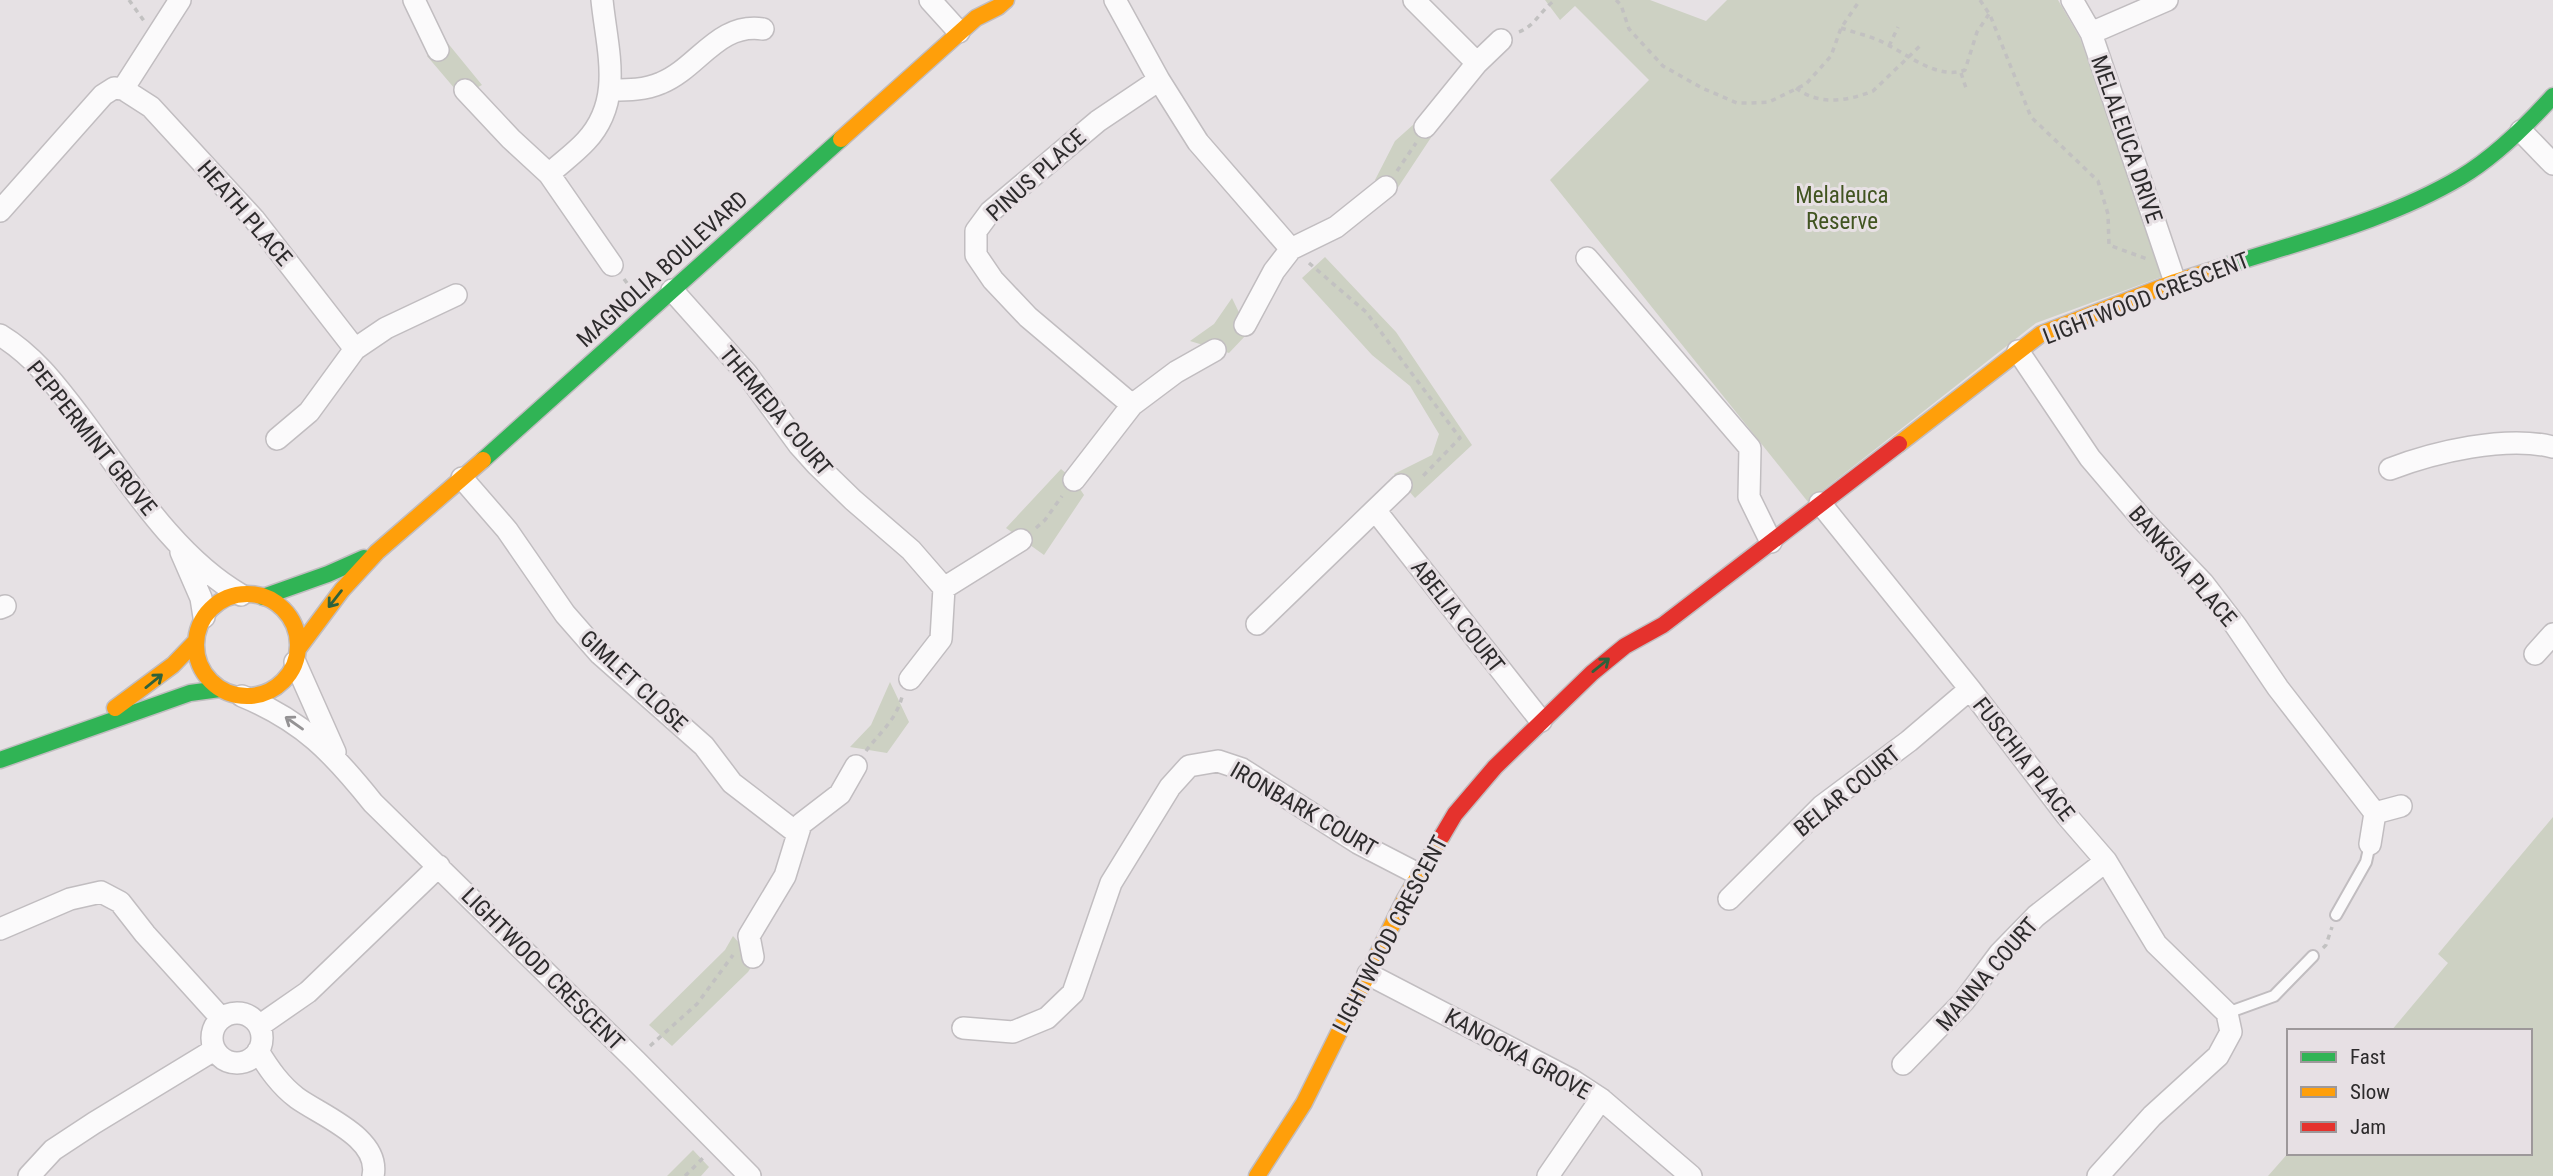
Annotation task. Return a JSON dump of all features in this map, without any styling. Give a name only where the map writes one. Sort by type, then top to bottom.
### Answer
[{"type":"street","points":[[0,211],[103,95],[114,88],[123,89],[180,0]]},
{"type":"street","points":[[414,0],[438,50]]},
{"type":"street","points":[[549,174],[587,141],[603,118],[612,90],[602,0]]},
{"type":"street","points":[[930,0],[959,32]]},
{"type":"street","name":"MAGNOLIA BOULEVARD","points":[[976,18],[986,0]]},
{"type":"street","name":"MAGNOLIA BOULEVARD","points":[[296,655],[342,590],[377,552],[959,32],[1006,0]]},
{"type":"street","points":[[1115,0],[1159,80],[1198,142],[1291,249]]},
{"type":"street","points":[[1414,0],[1477,62]]},
{"type":"street","name":"MELALEUCA DRIVE","points":[[2072,0],[2091,33],[2175,282]]},
{"type":"street","points":[[2091,33],[2167,0]]},
{"type":"street","points":[[612,90],[638,89],[661,83],[733,30],[748,27],[763,29]]},
{"type":"street","points":[[1425,127],[1477,62],[1501,40]]},
{"type":"street","name":"PINUS PLACE","points":[[1132,405],[1028,317],[993,280],[976,255],[976,231],[990,212],[1088,129],[1159,80]]},
{"type":"street","name":"HEATH PLACE","points":[[123,89],[151,107],[254,219],[355,349]]},
{"type":"street","points":[[465,90],[549,174],[612,265]]},
{"type":"street","name":"LIGHTWOOD CRESCENT","points":[[1257,1176],[1304,1102],[1418,874],[1455,814],[1494,767],[1546,717],[1603,683],[1635,657],[1663,625],[2042,334],[2175,282],[2413,202],[2463,176],[2521,131],[2553,96]]},
{"type":"street","points":[[2521,131],[2553,164]]},
{"type":"street","points":[[1244,325],[1274,271],[1291,249],[1336,227],[1386,187]]},
{"type":"street","points":[[1587,258],[1750,448],[1749,497],[1771,542]]},
{"type":"street","name":"THEMEDA COURT","points":[[672,290],[747,374],[817,465],[911,550],[944,588]]},
{"type":"street","points":[[277,439],[309,412],[355,349],[386,328],[456,295]]},
{"type":"street","name":"PEPPERMINT GROVE","points":[[0,335],[41,368],[179,546],[221,583],[241,595]]},
{"type":"street","points":[[1074,480],[1132,405],[1176,372],[1215,350]]},
{"type":"street","name":"BANKSIA PLACE","points":[[2018,351],[2090,458],[2142,519],[2203,583],[2278,688],[2375,813]]},
{"type":"street","points":[[2390,469],[2423,456],[2479,446],[2540,444],[2553,447]]},
{"type":"street","name":"GIMLET CLOSE","points":[[462,478],[507,530],[565,614],[600,654],[704,746],[732,783],[797,833]]},
{"type":"street","points":[[1257,624],[1401,485]]},
{"type":"street","name":"FUSCHIA PLACE","points":[[1821,503],[1970,689],[2067,816],[2106,861],[2156,944],[2227,1013]]},
{"type":"street","name":"ABELIA COURT","points":[[1375,510],[1546,717]]},
{"type":"street","points":[[910,680],[941,639],[944,588],[1021,540]]},
{"type":"street","name":"PEPPERMINT GROVE","points":[[179,546],[201,598],[204,617]]},
{"type":"street","name":"MAGNOLIA BOULEVARD","points":[[263,597],[328,574],[377,552]]},
{"type":"street","points":[[0,760],[202,690],[219,689],[242,696],[259,695],[275,688],[287,677],[296,655],[296,632],[289,617],[278,605],[263,597],[241,595],[227,598],[214,606],[204,617],[196,641],[196,655],[209,680],[219,689]]},
{"type":"street","points":[[2535,654],[2553,634]]},
{"type":"street","points":[[77,733],[139,693],[173,666],[196,641]]},
{"type":"street","name":"LIGHTWOOD CRESCENT","points":[[296,655],[338,760]]},
{"type":"street","name":"BELAR COURT","points":[[1729,899],[1822,806],[1909,741],[1970,689]]},
{"type":"street","name":"LIGHTWOOD CRESCENT","points":[[242,696],[288,718],[338,760],[373,803],[750,1176]]},
{"type":"street","name":"IRONBARK COURT","points":[[962,1028],[1013,1032],[1047,1018],[1073,993],[1111,883],[1170,787],[1189,766],[1218,761],[1242,769],[1359,843],[1418,874]]},
{"type":"street","points":[[751,946],[785,876],[801,824],[840,794],[856,766]]},
{"type":"street","points":[[2370,844],[2375,813],[2401,806]]},
{"type":"street","name":"MANNA COURT","points":[[1903,1064],[1964,1001],[2000,953],[2036,916],[2106,861]]},
{"type":"street","points":[[259,1026],[308,992],[439,866]]},
{"type":"street","points":[[0,929],[70,899],[101,892],[120,902],[145,934],[221,1018]]},
{"type":"street","name":"KANOOKA GROVE","points":[[1368,974],[1560,1073],[1601,1100],[1692,1176]]},
{"type":"street","points":[[238,1013],[246,1015],[259,1026],[261,1043],[258,1051],[246,1062],[237,1063],[221,1058],[214,1050],[212,1033],[221,1018],[238,1013]]},
{"type":"street","points":[[2098,1176],[2152,1116],[2218,1056],[2231,1032],[2227,1013]]},
{"type":"street","points":[[29,1176],[53,1150],[214,1050]]},
{"type":"street","points":[[258,1051],[274,1077],[296,1097],[358,1137],[372,1154],[375,1175]]},
{"type":"street","points":[[1548,1176],[1601,1100]]},
{"type":"lane","points":[[2336,915],[2357,879],[2370,844]]},
{"type":"lane","points":[[2227,1013],[2274,996],[2313,956]]},
{"type":"path","points":[[1501,40],[1531,27],[1555,0]]},
{"type":"path","points":[[1616,0],[1629,29],[1663,66],[1702,88],[1737,103],[1769,102],[1805,84],[1831,55],[1841,28],[1860,0]]},
{"type":"path","points":[[1980,0],[1989,14],[2031,117],[2098,181],[2108,214],[2109,245],[2151,260]]},
{"type":"path","points":[[1841,28],[1889,46],[1942,73],[1961,72],[1967,67],[1977,32],[1989,14]]},
{"type":"path","points":[[1889,46],[1898,27]]},
{"type":"path","points":[[1796,88],[1811,97],[1836,100],[1873,90],[1922,44]]},
{"type":"path","points":[[1961,72],[1966,88]]},
{"type":"path","points":[[1386,187],[1425,127]]},
{"type":"path","points":[[1291,249],[1366,312],[1460,438],[1419,480],[1401,485]]},
{"type":"path","points":[[1021,540],[1045,520],[1074,480]]},
{"type":"path","points":[[856,766],[863,759],[867,748],[877,741],[889,724],[910,680]]},
{"type":"path","points":[[2313,956],[2326,945],[2336,915]]},
{"type":"path","points":[[650,1046],[697,1004],[751,946]]},
{"type":"path","points":[[685,1176],[719,1145]]},
{"type":"green space","name":"Melaleuca Reserve","points":[[1545,0],[1650,0],[1706,21],[1727,0],[2058,0],[2080,38],[2164,276],[2036,323],[1808,502],[1550,180],[1649,80],[1575,6],[1560,20]]},
{"type":"green space","points":[[446,41],[482,85],[461,96],[427,56]]},
{"type":"green space","points":[[1414,124],[1425,127],[1432,136],[1393,195],[1375,180],[1395,141]]},
{"type":"green space","points":[[1325,257],[1396,332],[1472,445],[1415,498],[1394,474],[1432,455],[1439,434],[1410,386],[1372,355],[1302,278]]},
{"type":"green space","points":[[1232,298],[1245,325],[1246,335],[1229,353],[1190,341],[1214,324]]},
{"type":"green space","points":[[1061,469],[1074,480],[1084,495],[1044,555],[1006,528]]},
{"type":"green space","points":[[890,682],[909,722],[887,753],[850,747],[871,725]]},
{"type":"green space","points":[[2553,817],[2553,1176],[2268,1176],[2287,1154],[2532,1155],[2532,1029],[2393,1029],[2448,963],[2438,954]]},
{"type":"green space","points":[[733,936],[755,961],[748,972],[672,1046],[649,1025],[725,950]]},
{"type":"green space","points":[[693,1150],[709,1167],[701,1176],[667,1176]]},
{"type":"traffic: fast","points":[[2222,267],[2375,218],[2433,192],[2474,169],[2498,150],[2553,96]]},
{"type":"traffic: fast","points":[[483,460],[841,139]]},
{"type":"traffic: fast","points":[[263,597],[364,558]]},
{"type":"traffic: fast","points":[[0,760],[190,693],[220,689]]},
{"type":"traffic: slow","points":[[841,139],[976,18],[1006,0]]},
{"type":"traffic: slow","points":[[1899,444],[2041,334],[2175,282],[2222,267]]},
{"type":"traffic: slow","points":[[298,649],[342,590],[377,552],[483,460]]},
{"type":"traffic: slow","points":[[247,594],[266,598],[283,609],[294,626],[298,645],[294,664],[283,681],[266,692],[247,696],[228,692],[211,681],[200,664],[196,645],[200,626],[211,609],[228,598],[247,594]]},
{"type":"traffic: slow","points":[[115,708],[173,665],[196,641]]},
{"type":"traffic: slow","points":[[1257,1176],[1304,1103],[1405,899],[1442,836]]},
{"type":"traffic: jam","points":[[1442,836],[1455,814],[1495,767],[1592,673],[1625,646],[1663,625],[1899,444]]}]
